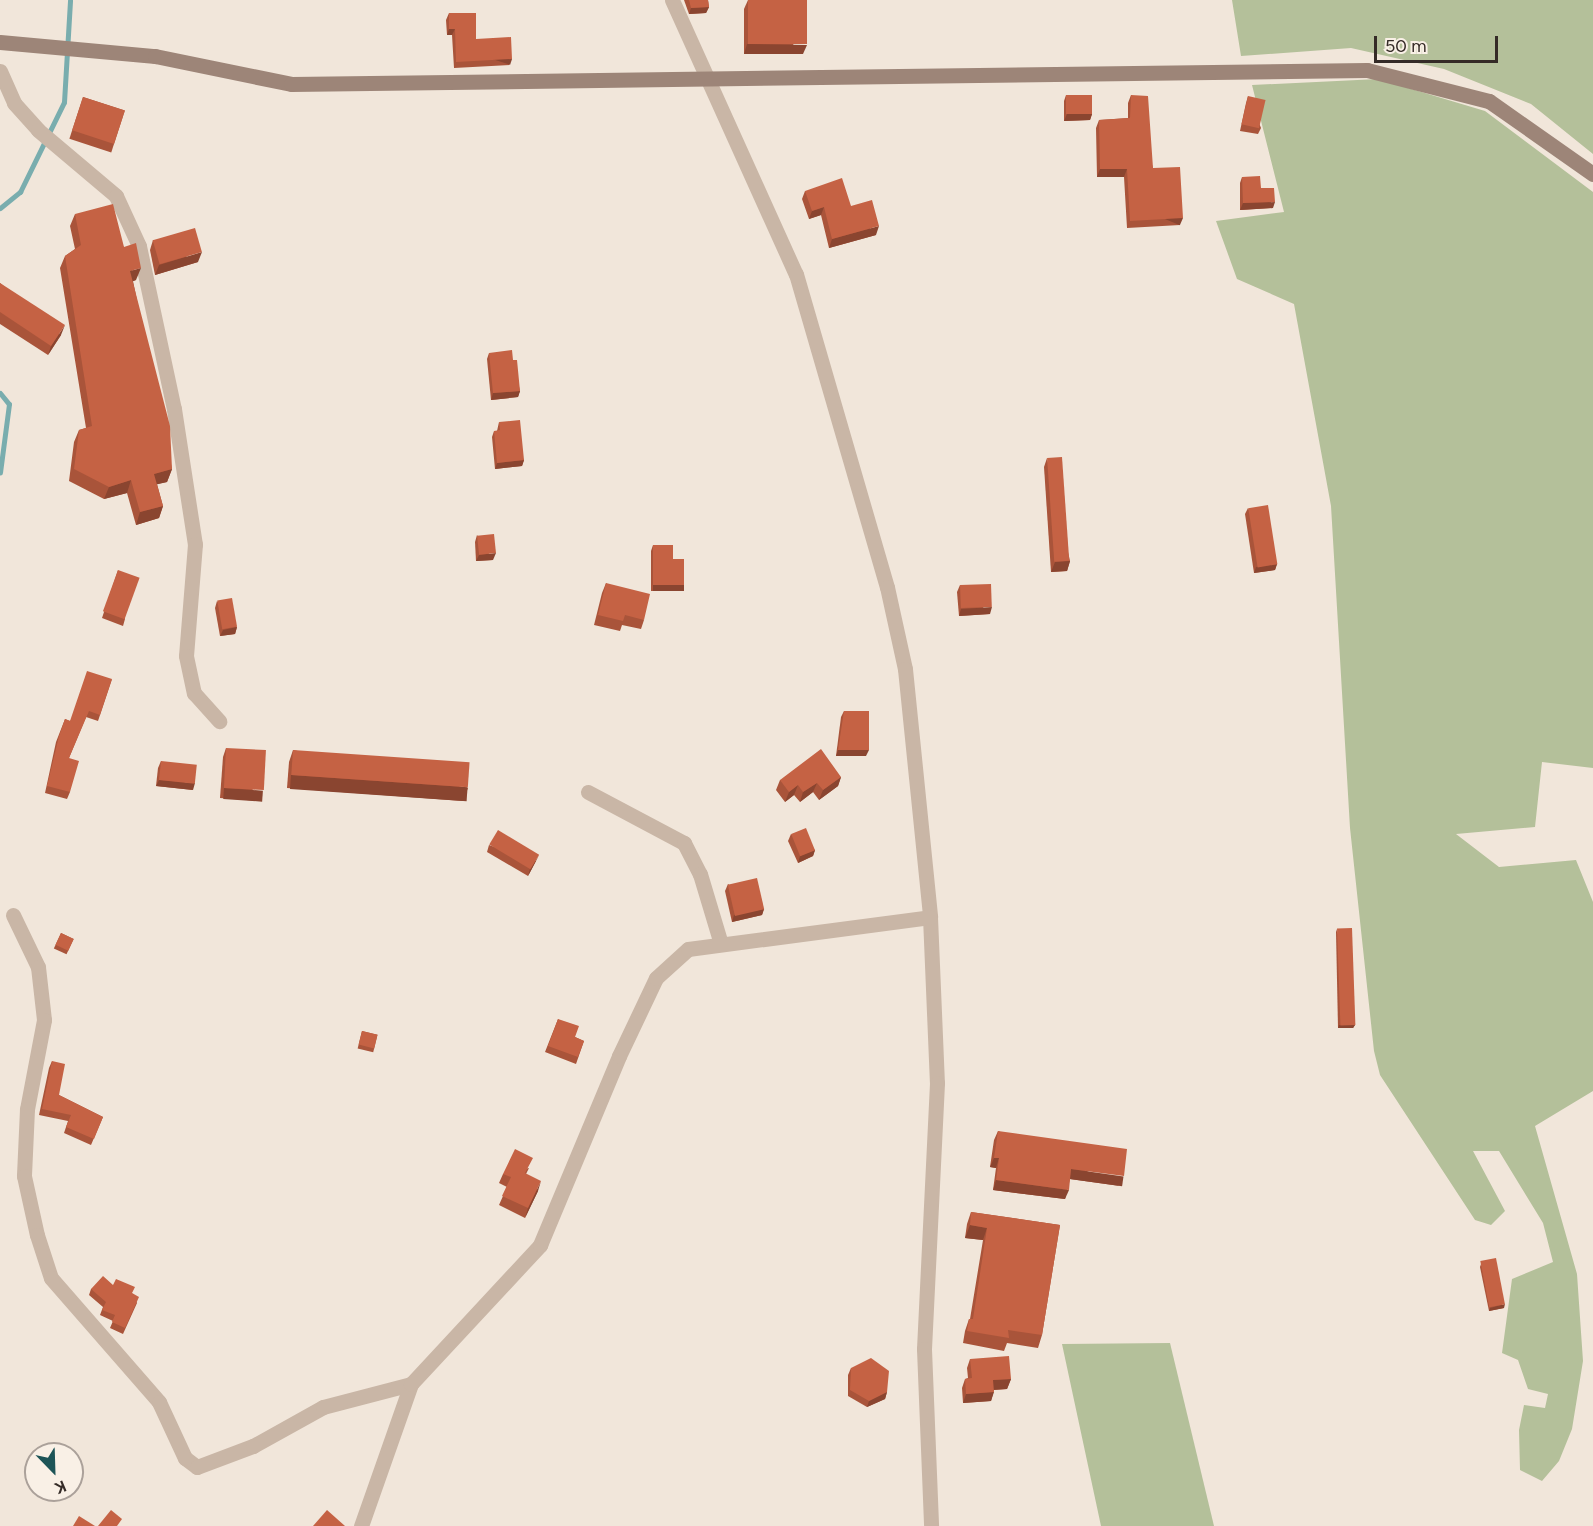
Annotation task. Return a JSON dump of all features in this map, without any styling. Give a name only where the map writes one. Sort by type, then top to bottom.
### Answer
[{"type":"street","points":[[672,0],[796,274],[887,587],[905,669],[930,917],[937,1083],[924,1349],[931,1526]]},
{"type":"street","points":[[0,42],[155,57],[291,84],[1366,70],[1489,101],[1593,174]]},
{"type":"street","points":[[0,71],[14,103],[38,130],[116,196],[139,246],[174,410],[195,544],[186,656],[194,693],[219,721]]},
{"type":"street","points":[[588,792],[684,843],[700,874],[721,944]]},
{"type":"street","points":[[13,915],[38,967],[44,1020],[27,1109],[24,1176],[37,1235],[51,1278],[159,1402],[185,1458],[197,1467],[253,1446],[323,1407],[411,1384]]},
{"type":"street","points":[[361,1526],[411,1384],[540,1245],[656,978],[688,949],[930,917]]},
{"type":"green space","points":[[1232,0],[1593,0],[1593,154],[1531,104],[1444,69],[1351,48],[1241,56]]},
{"type":"green space","points":[[1378,79],[1485,111],[1593,192],[1593,768],[1542,762],[1535,827],[1456,834],[1499,867],[1576,860],[1593,902],[1593,1091],[1535,1126],[1577,1274],[1583,1361],[1572,1429],[1559,1461],[1542,1481],[1520,1470],[1519,1430],[1524,1405],[1545,1408],[1548,1394],[1528,1389],[1518,1360],[1502,1353],[1512,1279],[1553,1262],[1543,1223],[1499,1151],[1473,1151],[1505,1211],[1491,1225],[1475,1220],[1380,1075],[1374,1051],[1350,828],[1331,506],[1294,304],[1237,279],[1216,221],[1284,212],[1252,85]]},
{"type":"green space","points":[[1170,1343],[1214,1526],[1101,1526],[1062,1344]]},
{"type":"building","points":[[689,0],[708,0],[709,7],[691,8]]},
{"type":"building","points":[[748,0],[807,0],[807,44],[748,44]]},
{"type":"building","points":[[449,13],[476,13],[476,39],[511,37],[512,59],[456,62],[455,29],[449,29]]},
{"type":"building","points":[[1066,95],[1092,95],[1092,114],[1066,114]]},
{"type":"building","points":[[1131,95],[1148,96],[1153,168],[1180,167],[1183,218],[1130,221],[1127,169],[1100,169],[1099,120],[1130,118]]},
{"type":"building","points":[[1248,96],[1266,100],[1259,128],[1241,124]]},
{"type":"building","points":[[83,97],[125,111],[114,144],[72,130]]},
{"type":"building","points":[[1260,176],[1261,188],[1274,188],[1275,202],[1243,203],[1242,177]]},
{"type":"building","points":[[842,178],[851,206],[872,200],[879,226],[832,239],[824,207],[812,211],[805,191]]},
{"type":"building","points":[[113,204],[124,247],[136,243],[141,268],[130,271],[170,426],[172,469],[154,474],[163,506],[140,512],[131,480],[109,487],[74,469],[79,430],[92,426],[65,256],[81,245],[75,214]]},
{"type":"building","points":[[195,228],[202,252],[160,264],[153,240]]},
{"type":"building","points":[[0,283],[65,325],[51,346],[0,312]]},
{"type":"building","points":[[512,350],[513,360],[517,360],[520,391],[493,393],[489,353]]},
{"type":"building","points":[[520,420],[524,460],[497,463],[494,431],[500,430],[499,422]]},
{"type":"building","points":[[1062,457],[1069,561],[1054,562],[1047,458]]},
{"type":"building","points":[[1268,505],[1277,564],[1258,567],[1248,508]]},
{"type":"building","points":[[494,534],[496,553],[479,555],[477,536]]},
{"type":"building","points":[[653,545],[673,545],[673,559],[684,559],[684,585],[653,585]]},
{"type":"building","points":[[118,570],[140,578],[125,619],[103,611]]},
{"type":"building","points":[[606,583],[650,594],[644,620],[625,615],[623,621],[598,615]]},
{"type":"building","points":[[991,584],[992,607],[961,608],[960,585]]},
{"type":"building","points":[[232,598],[237,627],[222,629],[217,601]]},
{"type":"building","points":[[87,671],[112,679],[100,715],[89,711],[69,758],[79,761],[70,792],[47,786],[59,736],[65,719],[70,721]]},
{"type":"building","points":[[844,711],[869,711],[869,750],[838,750]]},
{"type":"building","points":[[226,748],[266,750],[264,790],[224,788]]},
{"type":"building","points":[[821,749],[841,777],[823,790],[817,783],[803,792],[798,785],[789,792],[780,780]]},
{"type":"building","points":[[293,750],[470,762],[468,787],[291,775]]},
{"type":"building","points":[[161,761],[197,765],[195,784],[159,780]]},
{"type":"building","points":[[806,828],[815,850],[800,856],[791,834]]},
{"type":"building","points":[[498,830],[539,855],[530,869],[489,845]]},
{"type":"building","points":[[757,878],[764,909],[735,916],[728,885]]},
{"type":"building","points":[[1352,928],[1355,1025],[1340,1025],[1337,929]]},
{"type":"building","points":[[61,933],[74,939],[68,951],[56,945]]},
{"type":"building","points":[[558,1019],[579,1026],[575,1037],[584,1041],[578,1057],[548,1046]]},
{"type":"building","points":[[362,1031],[378,1035],[374,1048],[359,1045]]},
{"type":"building","points":[[52,1061],[65,1064],[59,1095],[103,1117],[94,1139],[66,1127],[71,1115],[42,1109]]},
{"type":"building","points":[[998,1131],[1127,1149],[1124,1176],[1071,1169],[1069,1190],[996,1180],[999,1158],[994,1158]]},
{"type":"building","points":[[515,1149],[533,1158],[525,1173],[541,1181],[528,1208],[502,1196],[511,1177],[503,1174]]},
{"type":"building","points":[[971,1212],[1060,1225],[1042,1335],[1008,1330],[1009,1338],[967,1331],[969,1319],[973,1319],[987,1228],[970,1225]]},
{"type":"building","points":[[1496,1258],[1505,1304],[1489,1307],[1480,1261]]},
{"type":"building","points":[[103,1276],[113,1285],[116,1279],[135,1287],[132,1293],[139,1297],[125,1328],[112,1322],[115,1315],[102,1310],[106,1302],[91,1289]]},
{"type":"building","points":[[1009,1356],[1011,1379],[993,1380],[994,1392],[966,1394],[965,1379],[972,1378],[970,1359]]},
{"type":"building","points":[[871,1358],[889,1371],[887,1392],[869,1401],[850,1390],[851,1368]]},
{"type":"building","points":[[111,1510],[122,1519],[117,1526],[98,1526]]},
{"type":"building","points":[[327,1510],[345,1526],[313,1526]]},
{"type":"building","points":[[79,1516],[95,1526],[73,1526]]},
{"type":"waterway","points":[[0,208],[20,192],[64,102],[70,0]]},
{"type":"waterway","points":[[0,393],[9,404],[0,472]]}]
